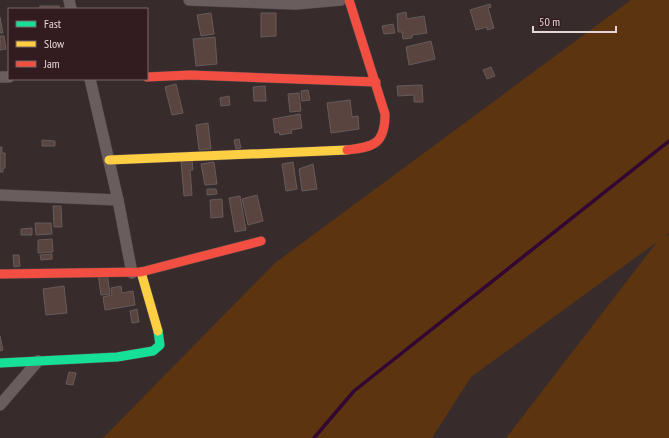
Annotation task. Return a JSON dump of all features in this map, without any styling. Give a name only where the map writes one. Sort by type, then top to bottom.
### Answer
[{"type":"street","points":[[188,0],[296,4],[341,0]]},
{"type":"street","points":[[109,160],[340,151],[362,149],[376,143],[384,136],[386,126],[385,114],[349,0]]},
{"type":"street","points":[[148,77],[190,75],[376,82]]},
{"type":"street","points":[[0,363],[117,357],[153,351],[160,345],[159,335],[136,272],[90,80]]},
{"type":"street","points":[[0,195],[118,200]]},
{"type":"street","points":[[0,274],[136,272],[261,241]]},
{"type":"street","points":[[0,405],[38,361]]},
{"type":"shaded area","points":[[631,0],[669,0],[669,233],[665,237],[669,235],[669,438],[506,438],[657,242],[471,377],[432,438],[103,438],[275,263]]},
{"type":"building","points":[[490,4],[491,7],[488,8],[494,28],[487,30],[487,27],[476,30],[470,10]]},
{"type":"building","points":[[40,6],[59,6],[59,8],[40,8]]},
{"type":"building","points":[[406,12],[407,19],[424,16],[427,33],[412,35],[412,38],[403,39],[402,32],[398,32],[397,14]]},
{"type":"building","points":[[211,13],[214,34],[201,36],[197,15]]},
{"type":"building","points":[[261,13],[276,13],[276,36],[261,37]]},
{"type":"building","points":[[0,17],[3,33],[0,33]]},
{"type":"building","points":[[393,24],[395,33],[384,34],[382,26]]},
{"type":"building","points":[[0,36],[4,36],[6,49],[0,50]]},
{"type":"building","points":[[215,37],[217,64],[196,66],[193,39]]},
{"type":"building","points":[[431,41],[435,59],[409,65],[406,47]]},
{"type":"building","points":[[491,67],[495,76],[487,79],[483,70]]},
{"type":"building","points":[[176,84],[183,113],[172,115],[165,87]]},
{"type":"building","points":[[422,85],[423,102],[414,102],[414,95],[398,96],[397,86]]},
{"type":"building","points":[[265,86],[266,101],[254,101],[253,87]]},
{"type":"building","points":[[308,90],[310,100],[302,101],[301,91]]},
{"type":"building","points":[[299,93],[301,111],[290,112],[288,94]]},
{"type":"building","points":[[229,96],[230,105],[221,106],[220,98]]},
{"type":"building","points":[[350,100],[352,117],[358,116],[359,129],[331,133],[327,103]]},
{"type":"building","points":[[300,114],[302,128],[291,130],[292,133],[280,135],[279,132],[275,133],[273,119]]},
{"type":"building","points":[[208,123],[211,149],[199,150],[196,125]]},
{"type":"building","points":[[239,139],[241,148],[236,149],[234,140]]},
{"type":"building","points":[[42,140],[55,141],[55,146],[42,146]]},
{"type":"building","points":[[0,147],[2,147],[2,153],[5,153],[5,168],[3,168],[3,172],[0,172]]},
{"type":"building","points":[[192,160],[193,170],[190,170],[192,195],[184,196],[181,161]]},
{"type":"building","points":[[214,162],[217,184],[205,185],[201,164]]},
{"type":"building","points":[[293,162],[297,189],[286,191],[282,164]]},
{"type":"building","points":[[313,164],[317,189],[302,191],[299,169]]},
{"type":"building","points":[[207,189],[216,189],[217,194],[207,195]]},
{"type":"building","points":[[257,195],[263,221],[248,225],[242,199]]},
{"type":"building","points":[[240,196],[246,230],[235,232],[229,198]]},
{"type":"building","points":[[222,199],[223,217],[211,218],[210,200]]},
{"type":"building","points":[[53,206],[61,206],[62,227],[54,227]]},
{"type":"building","points":[[35,223],[51,223],[52,234],[36,235]]},
{"type":"building","points":[[32,228],[32,235],[21,235],[21,229]]},
{"type":"building","points":[[52,239],[53,252],[38,253],[38,240]]},
{"type":"building","points":[[52,254],[52,259],[41,260],[40,255]]},
{"type":"building","points":[[13,255],[19,255],[20,266],[14,267]]},
{"type":"building","points":[[107,273],[110,294],[101,295],[98,274]]},
{"type":"building","points":[[64,286],[67,313],[46,315],[43,289]]},
{"type":"building","points":[[121,286],[122,293],[133,291],[135,305],[105,310],[103,297],[112,295],[111,288]]},
{"type":"building","points":[[137,309],[139,322],[132,323],[130,311]]},
{"type":"building","points":[[0,336],[3,350],[0,351]]},
{"type":"building","points":[[69,372],[76,373],[73,385],[66,384]]},
{"type":"waterway","points":[[314,438],[354,391],[669,141]]},
{"type":"traffic: fast","points":[[0,363],[117,357],[153,351],[160,345],[158,331]]},
{"type":"traffic: slow","points":[[109,160],[347,150]]},
{"type":"traffic: slow","points":[[141,272],[158,331]]},
{"type":"traffic: jam","points":[[347,150],[364,147],[376,142],[383,132],[385,114],[349,0]]},
{"type":"traffic: jam","points":[[148,77],[190,75],[376,82]]},
{"type":"traffic: jam","points":[[0,274],[141,272],[261,241]]}]
